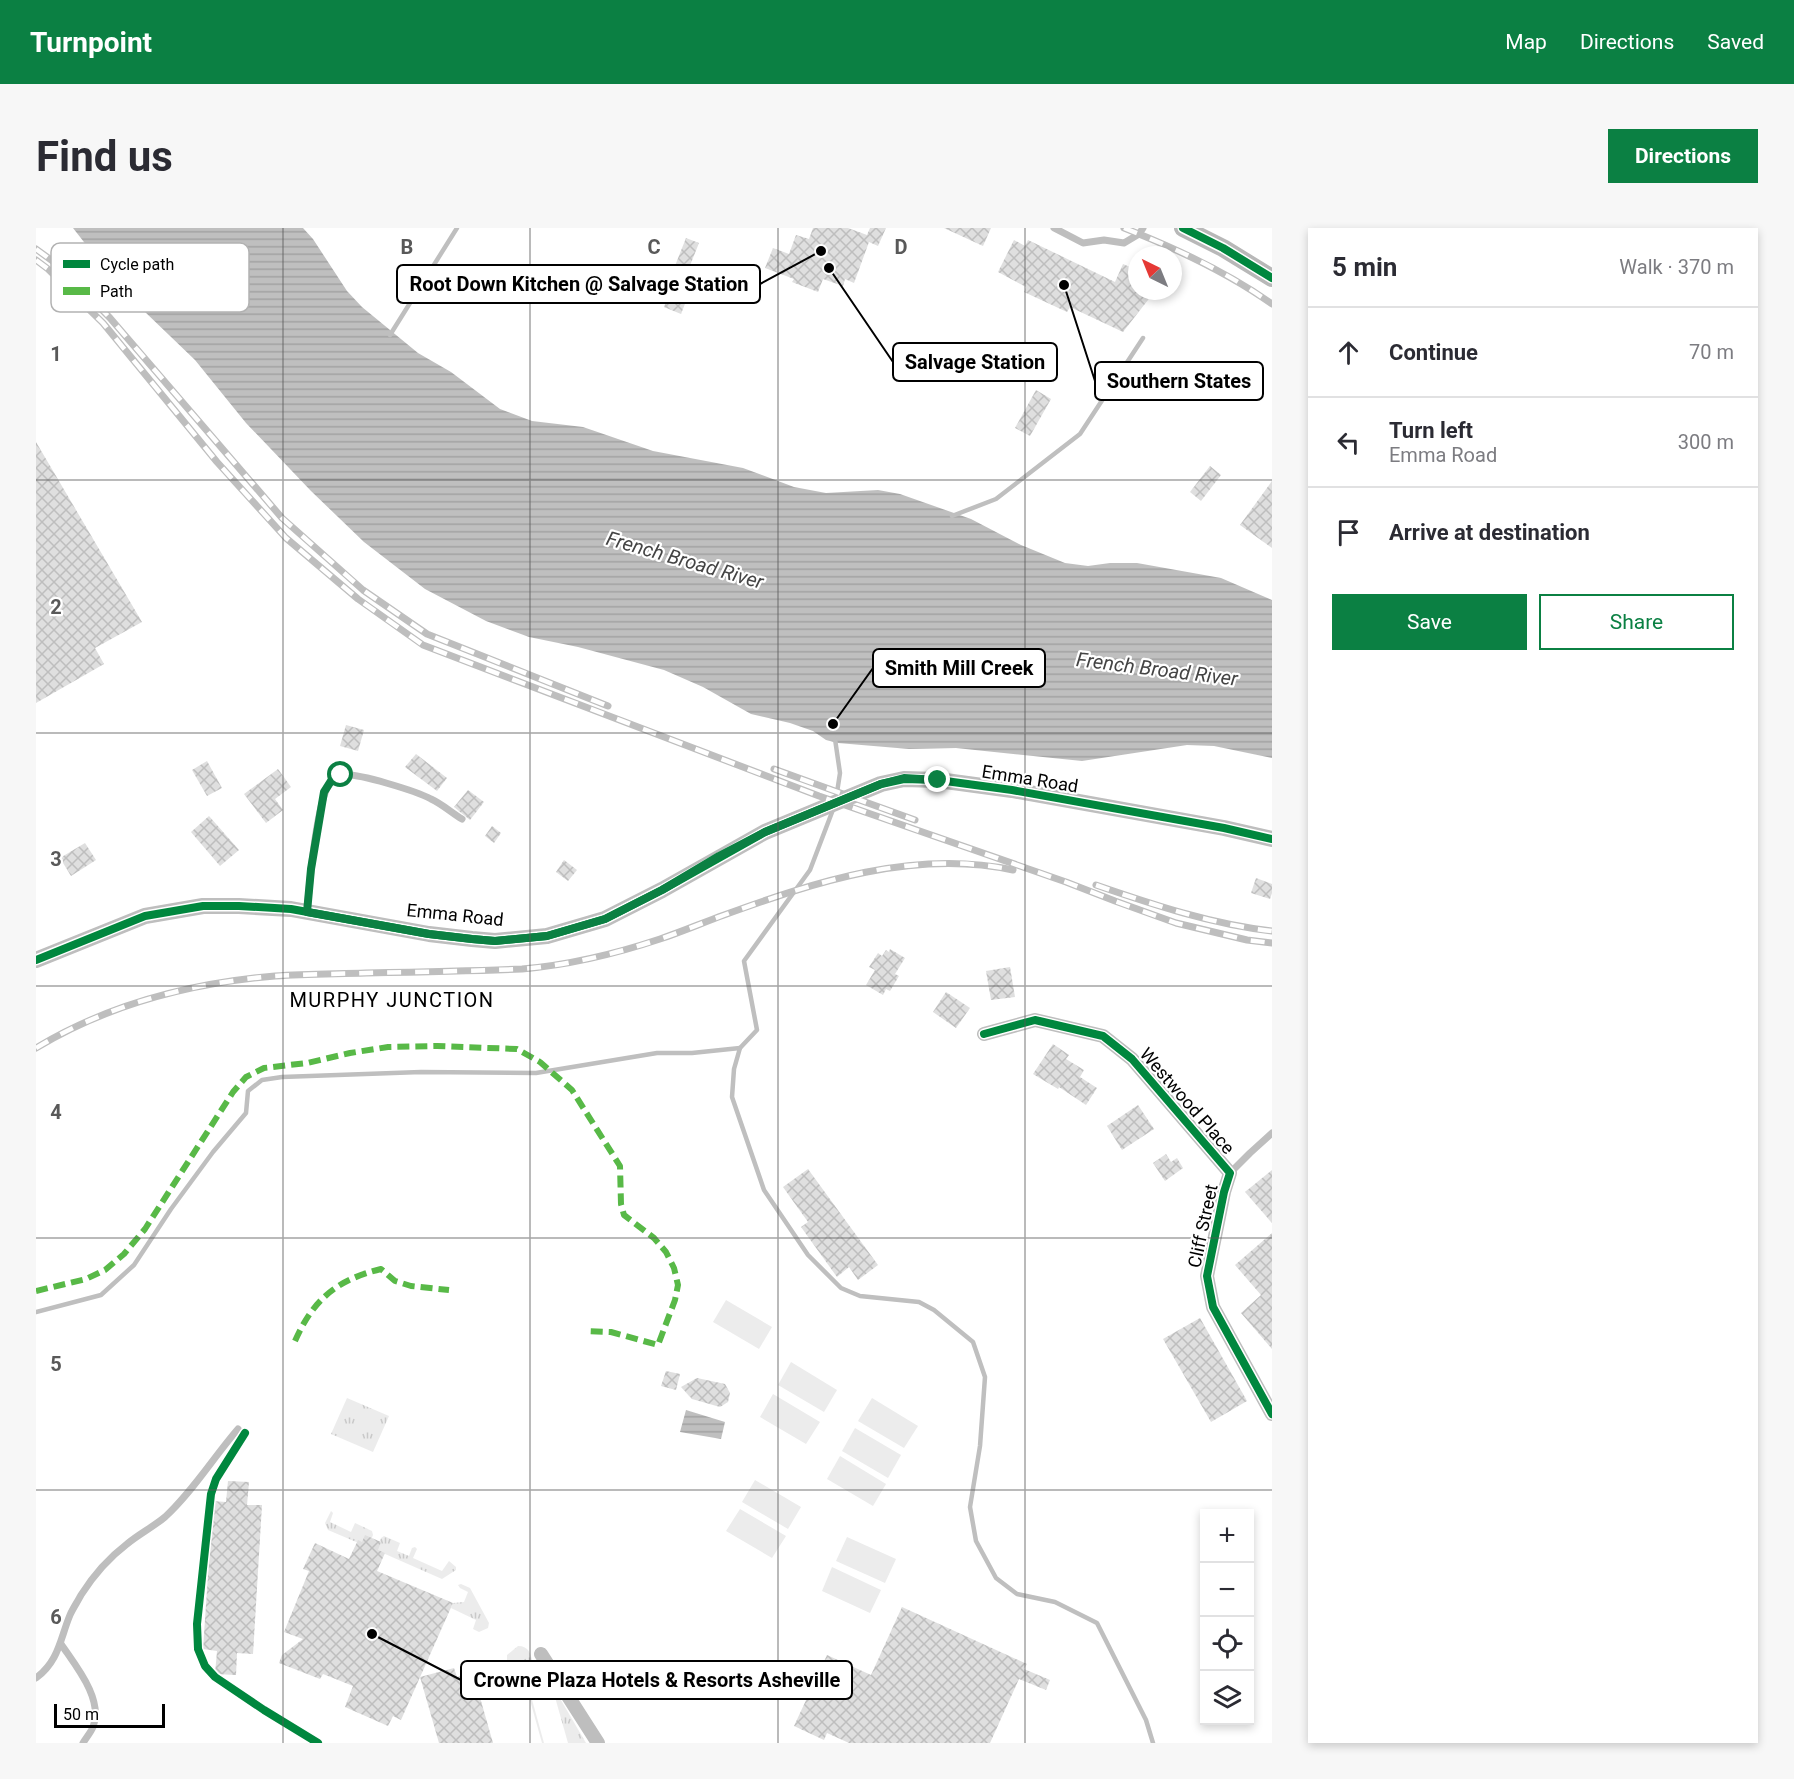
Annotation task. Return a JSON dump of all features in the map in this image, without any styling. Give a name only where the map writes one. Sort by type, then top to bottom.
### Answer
[{"type":"main road","points":[[1183,228],[1272,278]]},
{"type":"street","name":"Emma Road","points":[[36,960],[145,916],[203,906],[239,906],[307,912],[429,934],[472,939],[495,941],[547,936],[605,919],[662,890],[757,836],[881,784],[904,778],[938,780],[1067,800],[1224,828],[1272,839]]},
{"type":"street","name":"Westwood Place","points":[[984,1034],[1035,1020],[1103,1036],[1132,1059],[1230,1173]]},
{"type":"street","name":"Cliff Street","points":[[1230,1173],[1207,1276],[1213,1307],[1272,1414]]},
{"type":"street","points":[[541,1654],[598,1743]]},
{"type":"lane","points":[[1054,228],[1083,243],[1104,240],[1124,243],[1139,234],[1143,228]]},
{"type":"lane","points":[[307,912],[311,869],[324,792],[331,781],[341,775],[355,776],[402,788],[431,799],[462,819]]},
{"type":"lane","points":[[1230,1173],[1272,1133]]},
{"type":"lane","points":[[36,1678],[44,1672],[57,1653],[70,1615],[96,1575],[127,1544],[163,1518],[178,1503],[238,1429]]},
{"type":"lane","points":[[61,1644],[86,1680],[95,1710],[93,1726],[83,1743]]},
{"type":"green space","points":[[726,1300],[772,1327],[759,1349],[713,1322]]},
{"type":"green space","points":[[791,1362],[837,1390],[824,1412],[778,1385]]},
{"type":"green space","points":[[773,1394],[820,1422],[806,1444],[760,1417]]},
{"type":"green space","points":[[347,1398],[389,1416],[373,1452],[331,1434]]},
{"type":"green space","points":[[872,1398],[918,1426],[904,1448],[858,1421]]},
{"type":"green space","points":[[855,1428],[901,1455],[888,1478],[842,1451]]},
{"type":"green space","points":[[840,1456],[886,1484],[873,1506],[827,1479]]},
{"type":"green space","points":[[755,1480],[801,1507],[788,1529],[742,1502]]},
{"type":"green space","points":[[740,1509],[786,1536],[772,1558],[726,1531]]},
{"type":"green space","points":[[331,1511],[333,1513],[330,1522],[351,1532],[355,1523],[372,1531],[373,1535],[368,1547],[328,1530],[325,1523]]},
{"type":"green space","points":[[384,1536],[400,1543],[397,1551],[409,1556],[412,1548],[415,1547],[417,1549],[413,1558],[442,1571],[449,1561],[456,1567],[456,1570],[442,1579],[376,1550]]},
{"type":"green space","points":[[847,1537],[896,1559],[885,1583],[836,1561]]},
{"type":"green space","points":[[832,1567],[881,1590],[870,1613],[822,1591]]},
{"type":"green space","points":[[458,1585],[470,1588],[489,1623],[488,1628],[479,1632],[473,1629],[476,1620],[451,1608],[453,1603],[464,1602],[468,1592],[460,1588]]},
{"type":"green space","points":[[518,1646],[529,1651],[533,1664],[523,1667],[544,1743],[542,1743],[521,1668],[509,1671],[507,1655]]},
{"type":"green space","points":[[551,1683],[586,1743],[568,1743]]},
{"type":"water","name":"French Broad River","points":[[73,228],[303,228],[313,239],[347,291],[362,307],[418,353],[451,372],[500,409],[532,421],[583,427],[653,451],[743,468],[794,487],[826,493],[878,490],[900,494],[971,519],[1021,545],[1065,563],[1088,566],[1137,563],[1221,578],[1272,600],[1272,758],[1214,746],[1187,745],[1082,761],[956,748],[909,749],[838,743],[826,740],[813,731],[790,723],[751,714],[703,687],[664,670],[578,647],[529,637],[486,621],[425,589],[364,542],[246,423],[195,360],[145,312],[249,312],[249,243],[85,243]]},
{"type":"water","points":[[686,1410],[725,1422],[721,1439],[680,1432]]},
{"type":"building","points":[[813,228],[848,228],[867,235],[870,228],[886,228],[878,246],[869,242],[854,283],[845,279],[843,286],[823,279],[818,292],[792,282],[794,279],[765,268],[773,248],[789,254],[796,235],[809,239]]},
{"type":"building","points":[[944,228],[991,228],[983,246]]},
{"type":"building","points":[[686,238],[699,243],[683,283],[692,286],[681,314],[664,307],[673,282],[669,281]]},
{"type":"building","points":[[1014,240],[1025,246],[1028,240],[1115,282],[1123,264],[1128,266],[1128,300],[1148,300],[1123,332],[1070,307],[1067,312],[1024,292],[1026,287],[998,272]]},
{"type":"building","points":[[1036,390],[1051,399],[1030,436],[1015,428]]},
{"type":"building","points":[[36,442],[142,622],[95,648],[104,664],[36,703]]},
{"type":"building","points":[[1210,466],[1221,475],[1201,501],[1190,492]]},
{"type":"building","points":[[1272,481],[1272,548],[1240,525]]},
{"type":"building","points":[[346,725],[364,730],[358,751],[340,746]]},
{"type":"building","points":[[416,754],[447,778],[437,791],[405,767]]},
{"type":"building","points":[[207,761],[222,788],[207,796],[192,770]]},
{"type":"building","points":[[278,769],[291,787],[275,799],[283,810],[266,823],[244,794]]},
{"type":"building","points":[[468,790],[484,802],[470,820],[454,807]]},
{"type":"building","points":[[209,816],[239,850],[220,866],[191,832]]},
{"type":"building","points":[[492,826],[501,833],[494,843],[485,836]]},
{"type":"building","points":[[85,843],[96,860],[71,876],[60,858]]},
{"type":"building","points":[[564,860],[577,870],[568,881],[556,872]]},
{"type":"building","points":[[1256,878],[1272,884],[1270,899],[1251,893]]},
{"type":"building","points":[[890,949],[905,958],[895,974],[899,976],[890,991],[886,989],[883,995],[866,985],[875,970],[869,967],[878,953],[882,956],[886,950],[889,952]]},
{"type":"building","points":[[1010,967],[1015,997],[991,1000],[986,971]]},
{"type":"building","points":[[946,992],[970,1008],[956,1028],[933,1012]]},
{"type":"building","points":[[1053,1044],[1069,1055],[1066,1059],[1084,1070],[1080,1077],[1097,1088],[1086,1105],[1059,1087],[1058,1089],[1033,1074]]},
{"type":"building","points":[[1138,1105],[1154,1129],[1122,1150],[1107,1126]]},
{"type":"building","points":[[1166,1154],[1171,1162],[1177,1158],[1183,1168],[1165,1181],[1153,1163]]},
{"type":"building","points":[[808,1169],[878,1265],[858,1280],[849,1267],[837,1277],[801,1227],[808,1222],[783,1187]]},
{"type":"building","points":[[1272,1170],[1272,1223],[1245,1192]]},
{"type":"building","points":[[1272,1233],[1272,1349],[1241,1313],[1261,1295],[1235,1265]]},
{"type":"building","points":[[1200,1318],[1247,1401],[1211,1422],[1163,1339]]},
{"type":"building","points":[[666,1371],[680,1374],[676,1390],[661,1386]]},
{"type":"building","points":[[697,1378],[725,1384],[730,1393],[728,1402],[720,1407],[692,1399],[681,1387]]},
{"type":"building","points":[[228,1481],[249,1482],[247,1505],[262,1505],[253,1654],[237,1653],[236,1675],[215,1674],[217,1651],[203,1649],[213,1501],[226,1502]]},
{"type":"building","points":[[365,1535],[381,1542],[378,1550],[385,1553],[377,1571],[453,1603],[401,1720],[393,1716],[388,1726],[345,1707],[353,1686],[323,1674],[320,1679],[279,1663],[282,1655],[303,1639],[284,1632],[309,1571],[303,1569],[315,1543],[349,1559],[358,1540],[362,1542]]},
{"type":"building","points":[[902,1607],[1027,1664],[1024,1669],[1050,1680],[1046,1690],[1019,1679],[990,1743],[849,1743],[827,1733],[824,1740],[794,1726],[827,1655],[871,1675]]},
{"type":"building","points":[[454,1668],[457,1677],[473,1673],[493,1743],[439,1743],[420,1677]]},
{"type":"waterway","points":[[390,335],[457,228]]},
{"type":"waterway","points":[[952,516],[996,499],[1080,434],[1143,338]]},
{"type":"waterway","points":[[835,739],[840,773],[836,799]]},
{"type":"waterway","points":[[834,807],[810,870],[744,961],[757,1030],[740,1048],[734,1069],[732,1097],[764,1190],[808,1255],[841,1288],[860,1296],[919,1302],[934,1310],[973,1342],[985,1377],[980,1446],[970,1507],[976,1541],[996,1578],[1017,1594],[1055,1602],[1097,1623],[1146,1720],[1153,1743]]},
{"type":"waterway","points":[[36,1312],[101,1295],[134,1265],[171,1209],[213,1152],[246,1113],[248,1091],[262,1080],[282,1077],[421,1072],[536,1073],[657,1053],[692,1053],[740,1048]]},
{"type":"railway","points":[[1124,228],[1200,262],[1237,281],[1272,304]]},
{"type":"railway","points":[[36,249],[51,260]]},
{"type":"railway","points":[[36,260],[51,272]]},
{"type":"railway","points":[[92,312],[217,462],[286,538],[358,599],[423,645],[819,796],[1176,923],[1247,940],[1272,943]]},
{"type":"railway","points":[[104,312],[282,518],[363,590],[427,634],[608,706]]},
{"type":"railway","points":[[774,769],[915,820]]},
{"type":"railway","points":[[36,1048],[92,1019],[122,1008],[151,998],[212,984],[286,975],[522,969],[557,965],[643,944],[794,891],[866,872],[902,866],[939,864],[976,865],[1013,870]]},
{"type":"railway","points":[[1096,885],[1205,919],[1272,931]]},
{"type":"marked path","points":[[36,1291],[86,1279],[105,1270],[124,1254],[145,1229],[233,1092],[246,1077],[264,1068],[307,1063],[388,1047],[517,1049],[540,1062],[572,1090],[620,1166],[621,1204],[624,1215],[654,1238],[666,1252],[674,1268],[678,1285],[675,1300],[658,1345],[611,1332],[585,1331]]},
{"type":"marked path","points":[[295,1341],[318,1303],[339,1286],[365,1274],[381,1269],[395,1281],[411,1286],[449,1290]]},
{"type":"cycle path","points":[[1183,228],[1223,248],[1272,278]]},
{"type":"cycle path","points":[[36,960],[145,916],[203,906],[291,909],[429,934],[472,939],[495,941],[547,936],[605,919],[765,832],[881,784],[904,779],[938,780],[1012,790],[1224,828],[1272,839]]},
{"type":"cycle path","points":[[984,1034],[1035,1020],[1103,1036],[1132,1059],[1230,1173],[1207,1276],[1213,1307],[1272,1414]]},
{"type":"cycle path","points":[[245,1433],[216,1479],[211,1494],[197,1624],[198,1649],[205,1666],[215,1677],[318,1743]]},
{"type":"place","name":"Root Down Kitchen @ Salvage Station","points":[[821,251]]},
{"type":"place","name":"Salvage Station","points":[[829,268]]},
{"type":"place","name":"Southern States","points":[[1064,285]]},
{"type":"place","name":"Smith Mill Creek","points":[[833,724]]},
{"type":"place","name":"Crowne Plaza Hotels & Resorts Asheville","points":[[372,1634]]},
{"type":"district","name":"MURPHY JUNCTION","points":[[392,1000]]},
{"type":"route","points":[[341,775],[331,781],[324,792],[311,869],[307,912],[429,934],[495,941],[547,936],[605,919],[765,832],[881,784],[904,778],[938,780]]}]
